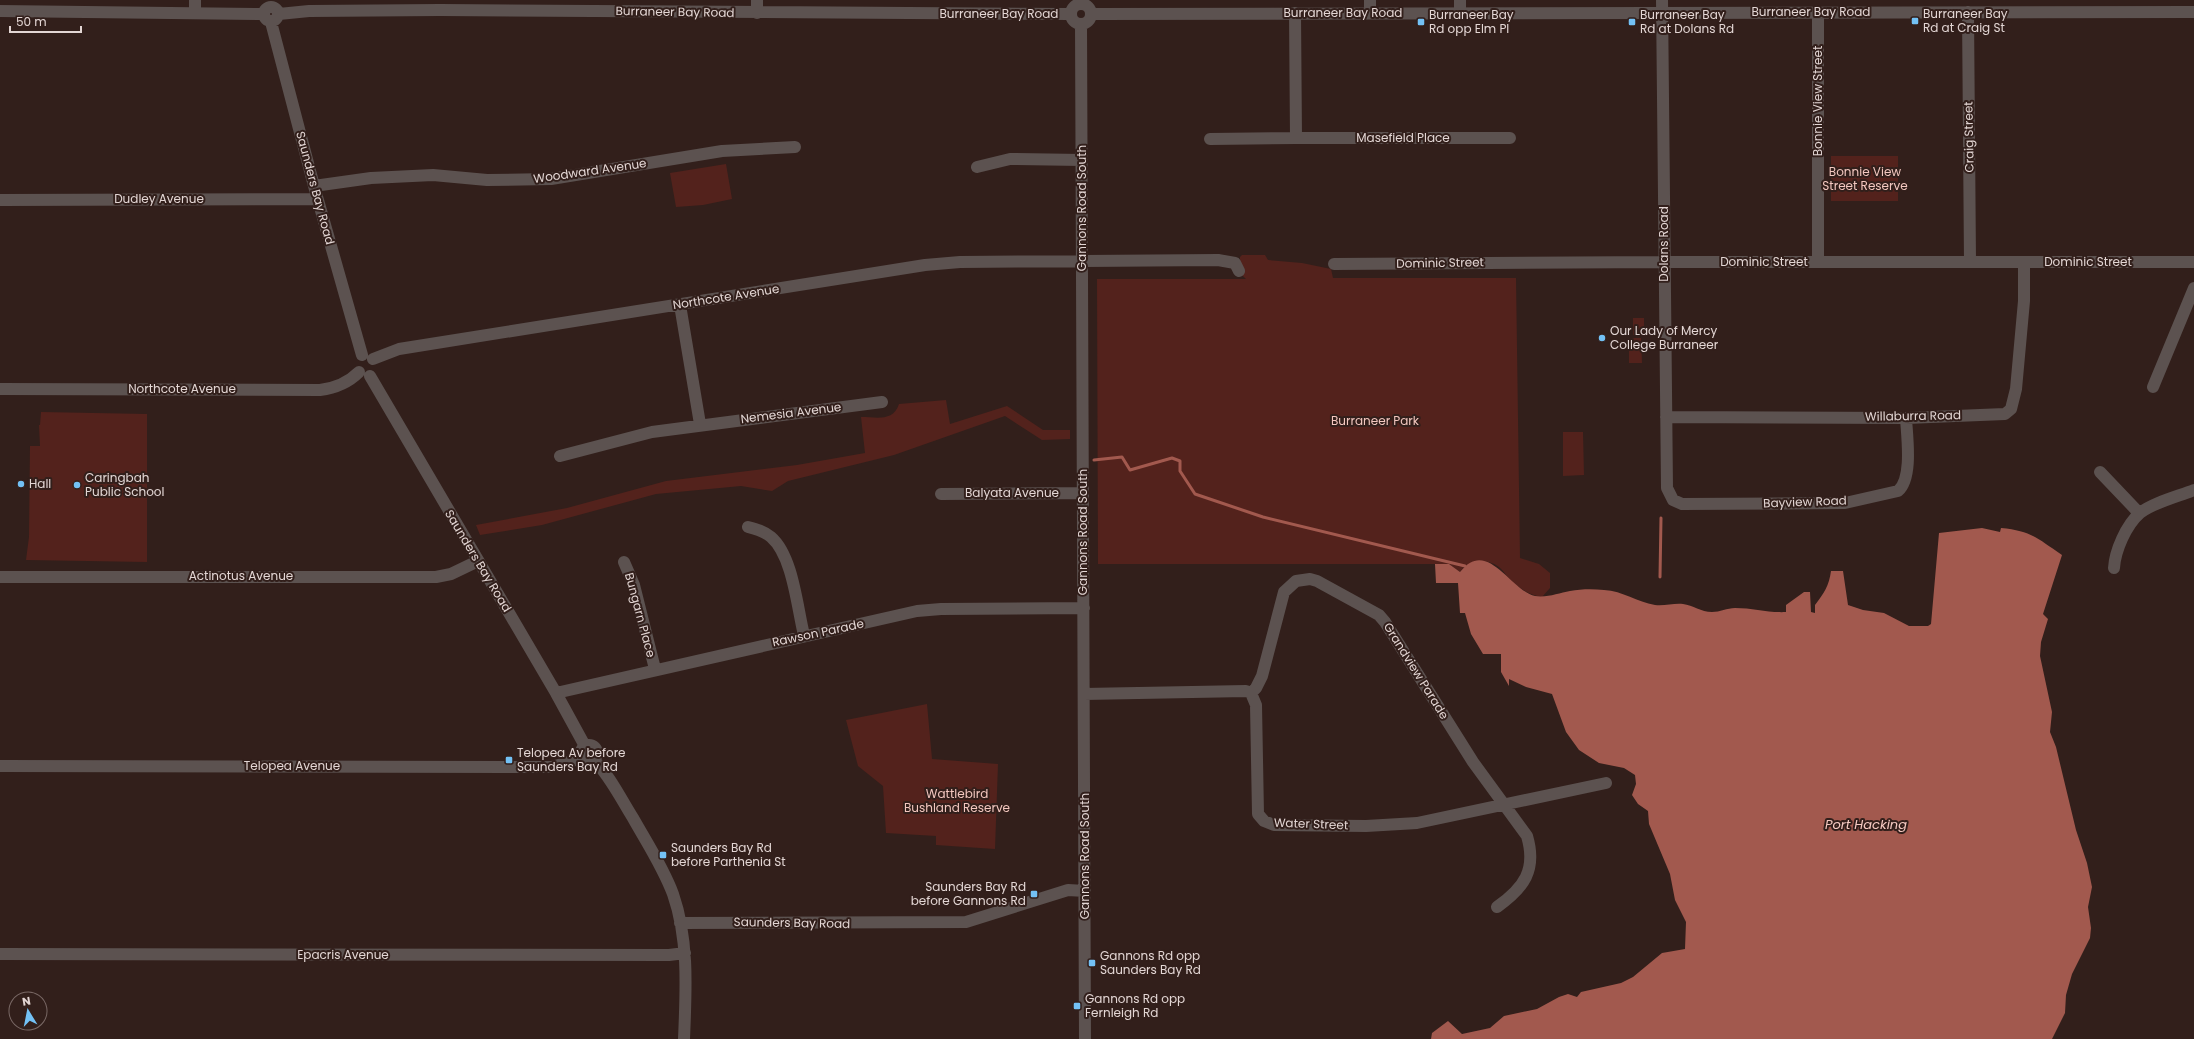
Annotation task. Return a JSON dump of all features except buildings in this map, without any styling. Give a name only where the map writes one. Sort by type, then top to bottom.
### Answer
[{"type":"street","points":[[195,0],[195,12]]},
{"type":"street","points":[[757,0],[758,13]]},
{"type":"street","points":[[1370,0],[1370,13]]},
{"type":"street","points":[[1460,0],[1460,13]]},
{"type":"street","name":"Dolans Road","points":[[1662,0],[1667,488]]},
{"type":"street","points":[[1083,2],[1092,14],[1087,22],[1081,24],[1073,20],[1071,14],[1074,8],[1083,2]]},
{"type":"street","name":"Burraneer Bay Road","points":[[0,11],[195,12],[271,16],[309,11],[440,5],[758,13],[1071,14]]},
{"type":"street","name":"Bonnie View Street","points":[[1818,12],[1818,262]]},
{"type":"street","name":"Craig Street","points":[[1968,12],[1970,262]]},
{"type":"street","name":"Burraneer Bay Road","points":[[1092,14],[2194,12]]},
{"type":"street","points":[[1295,13],[1296,138]]},
{"type":"street","name":"Saunders Bay Road","points":[[271,16],[317,199],[368,357]]},
{"type":"street","name":"Gannons Road South","points":[[1081,24],[1085,1039]]},
{"type":"street","name":"Masefield Place","points":[[1210,139],[1510,138]]},
{"type":"street","name":"Woodward Avenue","points":[[314,186],[371,178],[433,175],[487,180],[551,179],[722,151],[795,147]]},
{"type":"street","points":[[977,167],[1016,158],[1082,160]]},
{"type":"street","name":"Dudley Avenue","points":[[0,200],[317,199]]},
{"type":"street","points":[[1081,261],[1218,260],[1237,263]]},
{"type":"street","name":"Northcote Avenue","points":[[368,357],[399,349],[925,265],[960,262],[1081,261]]},
{"type":"street","name":"Dominic Street","points":[[1334,264],[1664,262],[2194,262]]},
{"type":"street","name":"Willaburra Road","points":[[1666,418],[1906,418],[2005,414],[2011,409],[2016,389],[2024,301],[2024,262]]},
{"type":"street","points":[[2153,387],[2194,288]]},
{"type":"street","points":[[680,305],[700,424]]},
{"type":"street","points":[[365,374],[375,366],[368,357]]},
{"type":"street","name":"Saunders Bay Road","points":[[365,374],[478,561],[556,693],[585,746],[591,744],[597,750],[598,756],[588,759]]},
{"type":"street","name":"Northcote Avenue","points":[[0,389],[320,390],[346,383],[365,374]]},
{"type":"street","name":"Nemesia Avenue","points":[[560,456],[652,432],[700,424],[882,402]]},
{"type":"street","name":"Bayview Road","points":[[1667,488],[1673,500],[1682,504],[1845,503],[1898,491],[1904,486],[1907,474],[1906,418]]},
{"type":"street","points":[[2100,472],[2139,513]]},
{"type":"street","points":[[2114,568],[2116,556],[2125,534],[2139,513],[2194,490]]},
{"type":"street","name":"Balyata Avenue","points":[[941,494],[1083,493]]},
{"type":"street","points":[[748,527],[760,530],[770,537],[781,549],[787,563],[804,635]]},
{"type":"street","name":"Actinotus Avenue","points":[[0,577],[436,577],[451,574],[478,561]]},
{"type":"street","name":"Bungarn Place","points":[[624,562],[634,585],[655,669]]},
{"type":"street","name":"Grandview Parade","points":[[1251,693],[1256,688],[1262,676],[1284,592],[1296,581],[1310,579],[1317,581],[1378,615],[1385,622],[1473,762],[1502,804],[1523,830],[1531,850],[1530,866],[1525,880],[1517,893],[1497,907]]},
{"type":"street","name":"Rawson Parade","points":[[556,693],[804,635],[923,610],[1084,608]]},
{"type":"street","points":[[1084,694],[1246,691],[1251,693]]},
{"type":"street","name":"Water Street","points":[[1251,693],[1256,704],[1258,814],[1264,821],[1274,825],[1400,825],[1434,820],[1502,804],[1606,783]]},
{"type":"street","points":[[588,759],[601,767],[618,793],[653,853],[672,893],[680,923],[685,953],[684,1039]]},
{"type":"street","name":"Telopea Avenue","points":[[0,766],[552,767],[588,759]]},
{"type":"street","name":"Saunders Bay Road","points":[[680,923],[966,922],[1068,890],[1085,891]]},
{"type":"street","name":"Epacris Avenue","points":[[0,954],[669,955],[685,953]]},
{"type":"green space","name":"Bonnie View Street Reserve","points":[[1831,156],[1898,156],[1898,201],[1831,201]]},
{"type":"green space","points":[[726,164],[732,199],[703,205],[676,207],[670,173]]},
{"type":"green space","name":"Burraneer Park","points":[[1242,255],[1265,255],[1268,260],[1302,263],[1331,269],[1333,278],[1516,278],[1520,558],[1539,564],[1550,573],[1550,588],[1542,597],[1524,590],[1512,581],[1499,567],[1483,561],[1468,564],[1460,572],[1449,564],[1098,564],[1097,279],[1246,279],[1240,273],[1240,257]]},
{"type":"green space","points":[[1633,318],[1644,318],[1644,335],[1633,335]]},
{"type":"green space","points":[[1629,338],[1641,338],[1642,363],[1629,363]]},
{"type":"green space","points":[[946,400],[950,424],[1007,406],[1043,430],[1070,430],[1070,439],[1042,440],[1005,416],[894,455],[788,481],[772,491],[741,486],[656,494],[542,525],[480,535],[476,525],[567,508],[666,481],[797,465],[865,453],[861,417],[878,418],[889,416],[893,414],[899,404]]},
{"type":"green space","name":"Caringbah Public School","points":[[41,412],[147,414],[147,562],[26,560],[29,537],[30,446],[40,446],[39,425]]},
{"type":"green space","points":[[1563,432],[1583,432],[1584,475],[1563,476]]},
{"type":"green space","name":"Wattlebird Bushland Reserve","points":[[927,704],[932,759],[998,764],[995,849],[936,845],[936,836],[886,833],[883,786],[858,766],[846,720]]},
{"type":"water","name":"Port Hacking","points":[[1982,528],[2000,532],[2001,528],[2020,531],[2040,540],[2062,555],[2043,614],[2048,619],[2041,642],[2040,656],[2052,712],[2050,732],[2056,747],[2076,830],[2087,863],[2092,887],[2088,907],[2091,928],[2090,938],[2072,974],[2066,995],[2065,1013],[2052,1039],[1431,1039],[1432,1033],[1448,1021],[1462,1034],[1490,1028],[1504,1016],[1537,1009],[1559,997],[1568,994],[1577,997],[1581,992],[1621,983],[1633,977],[1662,953],[1685,949],[1686,922],[1675,900],[1670,874],[1649,824],[1648,811],[1638,804],[1632,795],[1636,784],[1635,775],[1624,768],[1599,763],[1579,750],[1566,732],[1552,694],[1526,687],[1509,679],[1509,686],[1501,672],[1501,654],[1483,654],[1471,634],[1465,613],[1460,613],[1458,583],[1436,583],[1435,564],[1449,564],[1460,572],[1470,563],[1480,560],[1489,563],[1526,592],[1535,596],[1548,596],[1578,590],[1604,590],[1617,592],[1642,602],[1655,605],[1683,604],[1712,612],[1735,608],[1786,612],[1786,605],[1804,592],[1810,592],[1811,612],[1815,613],[1815,605],[1826,589],[1831,571],[1843,571],[1848,605],[1863,610],[1884,613],[1909,626],[1928,626],[1931,624],[1939,533]]},
{"type":"waterway","points":[[1094,460],[1122,457],[1130,470],[1172,458],[1180,461],[1180,471],[1195,494],[1263,517],[1465,566]]},
{"type":"waterway","points":[[1660,577],[1661,518]]},
{"type":"place","name":"Burraneer Bay Rd at Craig St","points":[[1915,21]]},
{"type":"place","name":"Burraneer Bay Rd opp Elm Pl","points":[[1421,22]]},
{"type":"place","name":"Burraneer Bay Rd at Dolans Rd","points":[[1632,22]]},
{"type":"place","name":"Our Lady of Mercy College Burraneer","points":[[1602,338]]},
{"type":"place","name":"Hall","points":[[21,484]]},
{"type":"place","name":"Caringbah Public School","points":[[77,485]]},
{"type":"place","name":"Telopea Av before Saunders Bay Rd","points":[[509,760]]},
{"type":"place","name":"Saunders Bay Rd before Parthenia St","points":[[663,855]]},
{"type":"place","name":"Saunders Bay Rd before Gannons Rd","points":[[1034,894]]},
{"type":"place","name":"Gannons Rd opp Saunders Bay Rd","points":[[1092,963]]},
{"type":"place","name":"Gannons Rd opp Fernleigh Rd","points":[[1077,1006]]}]
